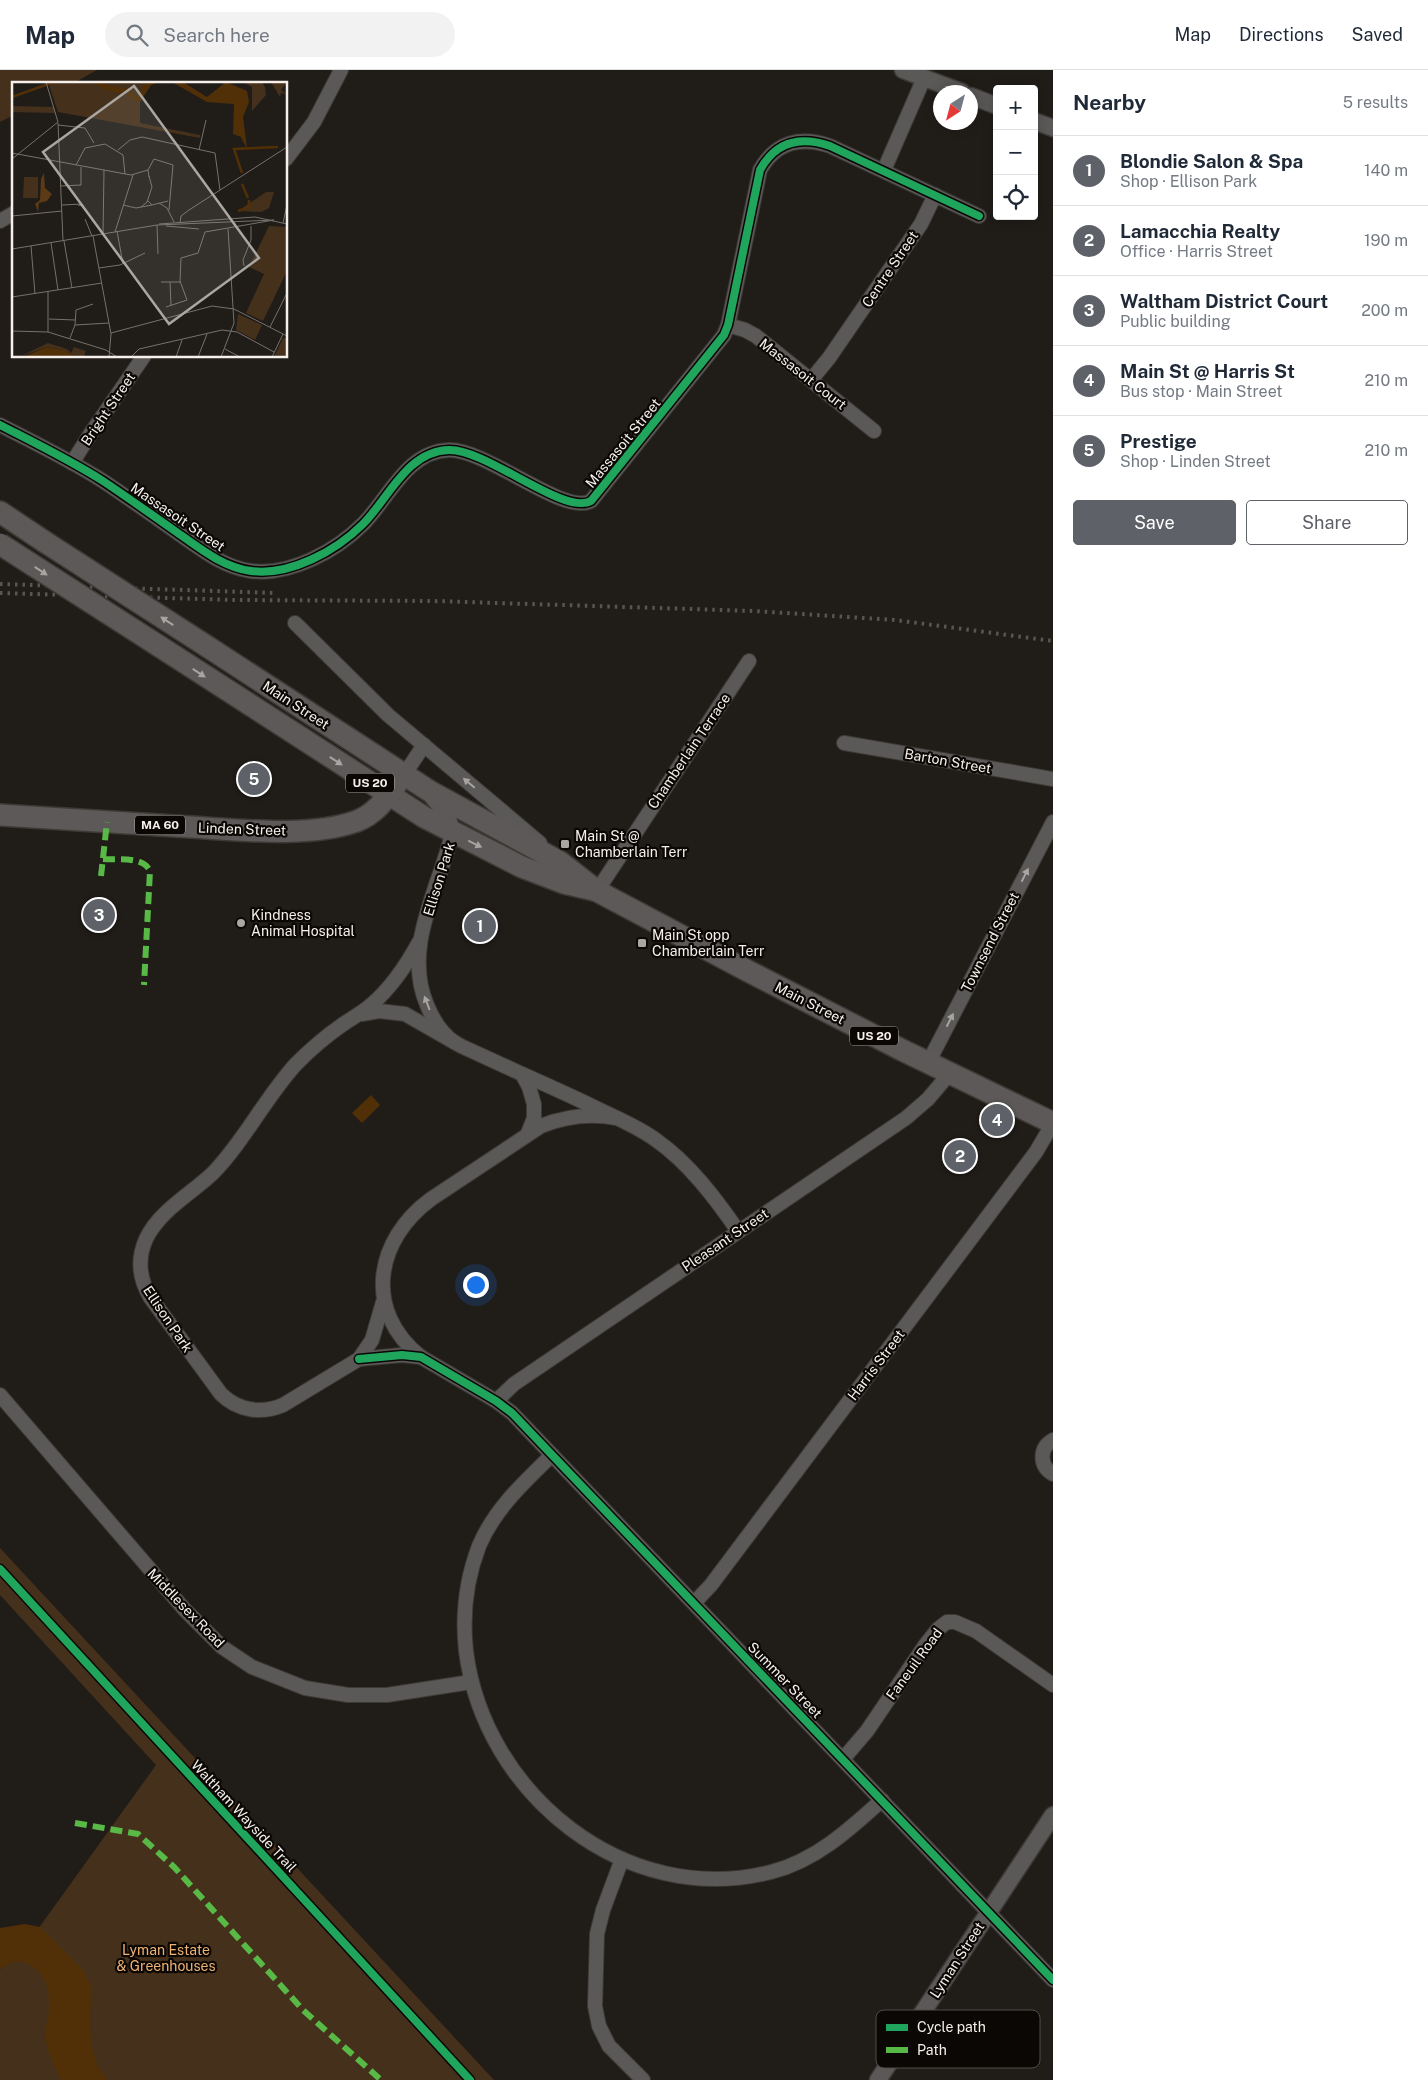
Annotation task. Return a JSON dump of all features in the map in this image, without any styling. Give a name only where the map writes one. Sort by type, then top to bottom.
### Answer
[{"type":"main road","name":"Main Street","points":[[0,512],[404,775],[573,871],[597,890],[754,975],[928,1063],[1053,1123]]},
{"type":"main road","name":"Main Street","points":[[0,544],[388,795],[453,832],[536,873],[564,883],[597,890]]},
{"type":"main road","name":"Linden Street","points":[[0,815],[251,830],[326,828],[358,821],[372,814],[404,775]]},
{"type":"street","points":[[288,156],[314,122],[342,70]]},
{"type":"street","points":[[903,70],[943,85]]},
{"type":"street","points":[[884,170],[924,78]]},
{"type":"street","points":[[978,99],[993,105]]},
{"type":"street","points":[[1038,122],[1053,128]]},
{"type":"street","name":"Massasoit Street","points":[[0,424],[72,463],[219,560],[245,570],[276,570],[314,557],[351,535],[368,518],[410,467],[424,456],[438,451],[452,450],[467,453],[517,476],[559,499],[578,504],[588,503],[599,493],[724,335],[728,325],[759,175],[763,164],[771,155],[788,144],[808,140],[838,149],[935,195]]},
{"type":"street","points":[[935,195],[979,216]]},
{"type":"street","name":"Centre Street","points":[[811,380],[829,358],[920,224],[935,195]]},
{"type":"street","points":[[0,221],[12,214]]},
{"type":"street","name":"Massasoit Court","points":[[728,325],[750,333],[874,431]]},
{"type":"street","name":"Bright Street","points":[[72,463],[143,358]]},
{"type":"street","points":[[295,623],[373,702],[573,871]]},
{"type":"street","name":"Chamberlain Terrace","points":[[597,890],[749,660]]},
{"type":"street","name":"Barton Street","points":[[844,743],[1053,779]]},
{"type":"street","points":[[404,775],[424,745]]},
{"type":"street","name":"Ellison Park","points":[[404,775],[428,794],[444,811],[451,822],[453,832],[419,942],[418,967],[424,999],[436,1022],[446,1036],[454,1042]]},
{"type":"street","name":"Townsend Street","points":[[928,1063],[1053,822]]},
{"type":"street","name":"Ellison Park","points":[[419,942],[392,984],[375,1002],[328,1035],[302,1058],[280,1084],[230,1154],[206,1179],[158,1221],[149,1233],[143,1247],[140,1268],[145,1289],[221,1394],[237,1405],[258,1411],[276,1408],[359,1359],[372,1340],[383,1302],[385,1271],[390,1250],[399,1230],[407,1219],[431,1200],[528,1133],[548,1123],[574,1116],[597,1115],[616,1118]]},
{"type":"street","name":"Ellison Park","points":[[357,1015],[379,1011],[405,1014],[454,1042],[648,1135],[673,1153],[716,1201],[738,1231]]},
{"type":"street","name":"Pleasant Street","points":[[496,1401],[514,1384],[906,1118],[932,1096],[950,1073]]},
{"type":"street","points":[[522,1074],[529,1087],[534,1104],[534,1118],[528,1133]]},
{"type":"street","name":"Harris Street","points":[[694,1603],[711,1586],[1036,1152],[1053,1123]]},
{"type":"street","name":"Ellison Park","points":[[383,1302],[396,1330],[421,1358],[496,1401]]},
{"type":"street","name":"Ellison Park","points":[[359,1359],[402,1355],[421,1358]]},
{"type":"street","name":"Middlesex Road","points":[[0,1395],[185,1610],[222,1647],[252,1667],[305,1688],[348,1695],[387,1695],[471,1682]]},
{"type":"street","name":"Summer Street","points":[[496,1401],[512,1413],[1053,1980]]},
{"type":"street","points":[[1053,1440],[1046,1445],[1042,1456],[1045,1468],[1053,1474]]},
{"type":"street","points":[[552,1455],[506,1503],[486,1533],[474,1559],[469,1577],[464,1615],[465,1640],[471,1682],[492,1736],[508,1763],[531,1793],[554,1816],[581,1836],[622,1859],[668,1874],[717,1880],[750,1876],[791,1864],[823,1849],[882,1800]]},
{"type":"street","name":"Faneuil Road","points":[[843,1760],[867,1731],[931,1636],[947,1622],[955,1622],[976,1631],[1053,1685]]},
{"type":"street","name":"Lyman Street","points":[[924,2010],[1053,1815]]},
{"type":"street","points":[[622,1859],[603,1910],[597,1934],[595,2006],[599,2026],[609,2046],[643,2080]]},
{"type":"street","name":"Lyman Street","points":[[878,2080],[886,2068]]},
{"type":"green space","points":[[0,70],[97,70],[76,82],[12,82],[12,116],[0,122]]},
{"type":"green space","name":"Lyman Estate & Greenhouses","points":[[0,1548],[494,2080],[0,2080],[0,1970],[7,1964],[15,1961],[156,1765],[0,1595]]},
{"type":"shaded area","points":[[371,1095],[380,1105],[362,1123],[352,1113]]},
{"type":"shaded area","points":[[25,1924],[40,1927],[83,1970],[91,1986],[90,2027],[92,2048],[98,2067],[108,2080],[61,2080],[45,2037],[49,1995],[44,1980],[35,1968],[21,1962],[13,1962],[0,1970],[0,1928]]},
{"type":"railway","points":[[0,584],[276,593]]},
{"type":"railway","points":[[0,593],[235,600],[433,601],[754,611],[895,620],[1053,641]]},
{"type":"marked path","points":[[101,876],[107,822]]},
{"type":"marked path","points":[[103,859],[136,861],[147,866],[150,871],[144,985]]},
{"type":"marked path","points":[[75,1823],[138,1834],[174,1867],[303,2010],[381,2080]]},
{"type":"cycle path","points":[[0,425],[91,473],[220,561],[251,571],[281,570],[312,560],[352,534],[363,524],[410,467],[434,452],[449,450],[465,453],[563,499],[579,503],[591,501],[724,335],[728,325],[760,170],[766,160],[782,147],[790,143],[809,141],[830,146],[979,216]]},
{"type":"cycle path","points":[[359,1359],[402,1355],[421,1357],[496,1401],[512,1413],[1053,1980]]},
{"type":"cycle path","name":"Waltham Wayside Trail","points":[[0,1569],[470,2080]]},
{"type":"place","name":"Prestige","points":[[254,779]]},
{"type":"place","name":"Main St @ Chamberlain Terr","points":[[565,844]]},
{"type":"place","name":"Waltham District Court","points":[[99,915]]},
{"type":"place","name":"Kindness Animal Hospital","points":[[241,923]]},
{"type":"place","name":"Blondie Salon & Spa","points":[[480,926]]},
{"type":"place","name":"Main St opp Chamberlain Terr","points":[[642,943]]},
{"type":"place","name":"Main St @ Harris St","points":[[997,1120]]},
{"type":"place","name":"Lamacchia Realty","points":[[960,1156]]}]
